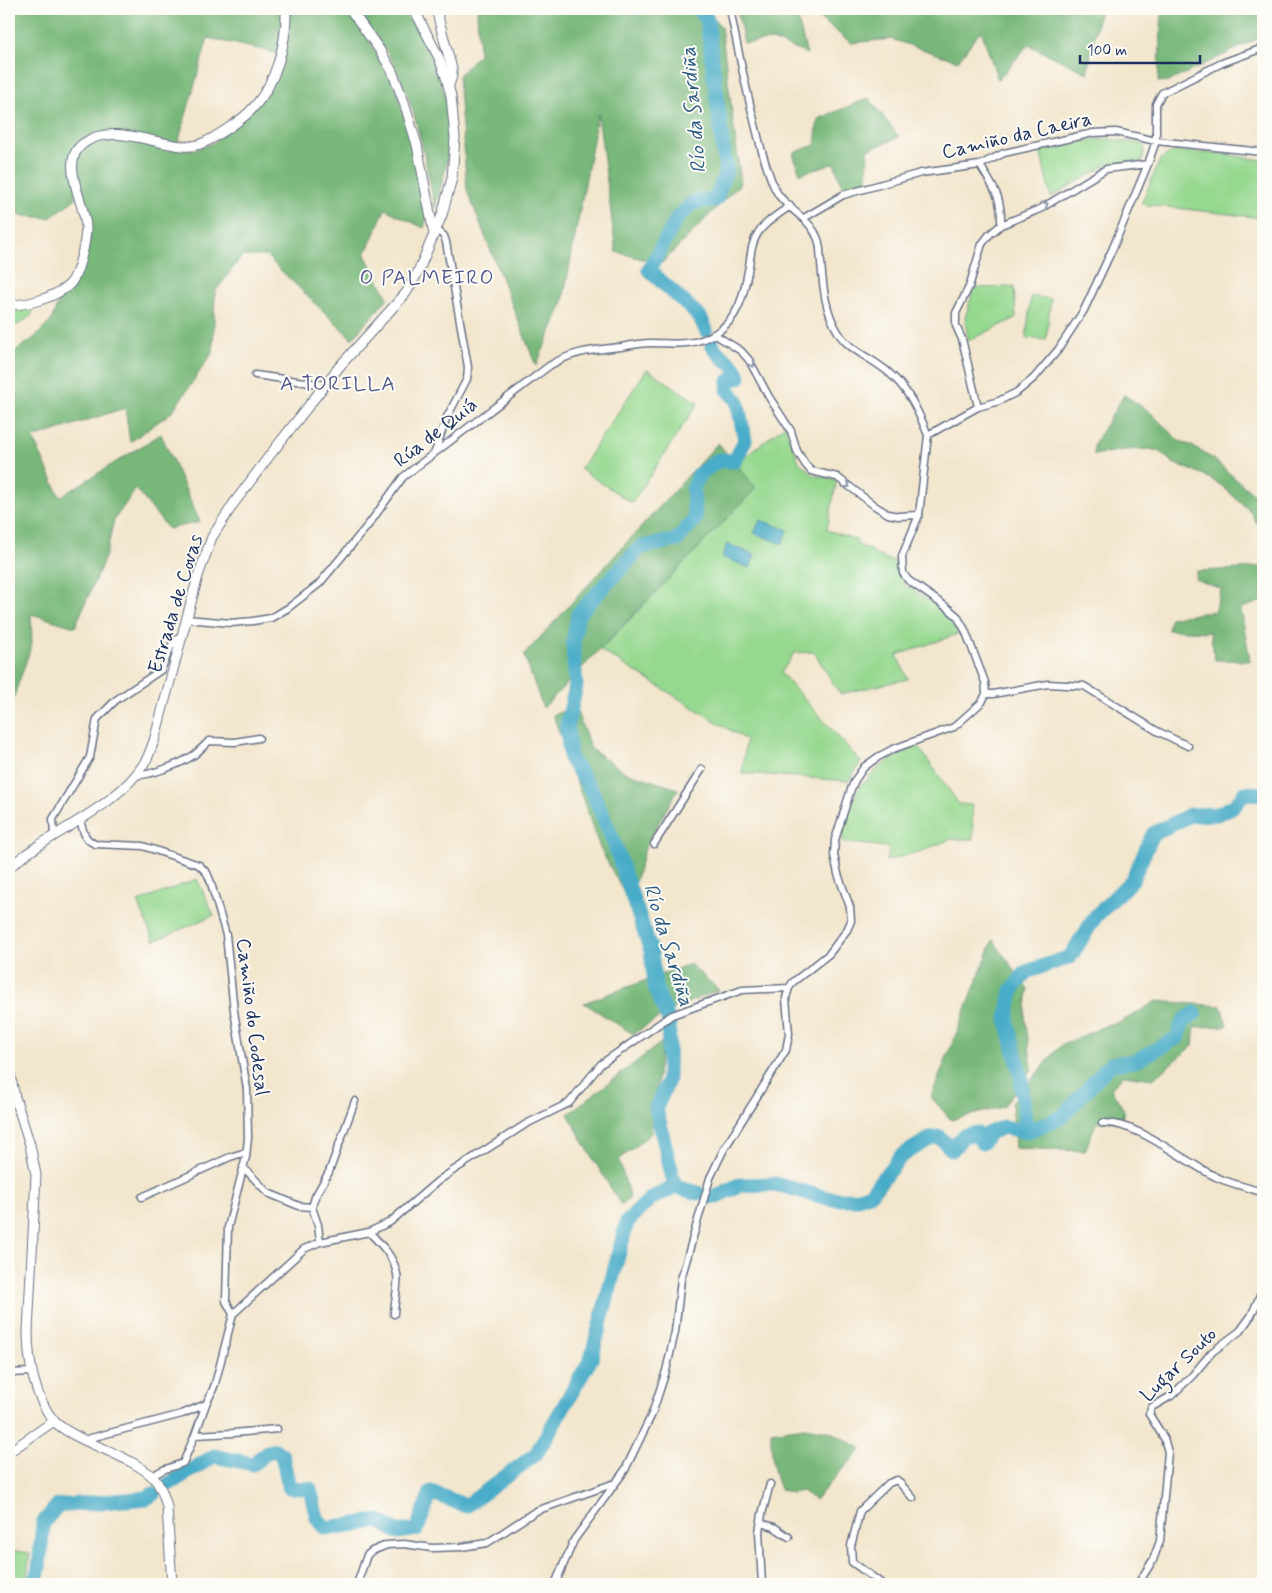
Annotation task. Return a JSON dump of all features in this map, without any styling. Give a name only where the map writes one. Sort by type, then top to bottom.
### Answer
[{"type":"main road","points":[[9,305],[44,298],[71,284],[82,258],[86,226],[72,172],[74,155],[81,145],[90,138],[105,135],[140,136],[183,146],[200,145],[215,137],[253,108],[264,95],[279,58],[284,34],[286,9]]},
{"type":"main road","points":[[350,9],[379,48],[392,71],[404,102],[416,145],[435,232]]},
{"type":"main road","points":[[414,9],[439,58],[448,85]]},
{"type":"main road","points":[[436,9],[452,70],[452,76],[448,85]]},
{"type":"main road","name":"Estrada de Covas","points":[[9,868],[101,806],[134,776],[145,762],[154,741],[198,576],[212,537],[234,503],[270,455],[356,346],[406,293],[418,272],[448,197],[452,178],[455,138],[448,85]]},
{"type":"main road","points":[[9,1070],[15,1097],[30,1145],[36,1175],[28,1331],[32,1372],[44,1403],[54,1421],[83,1440],[135,1465],[152,1476],[160,1487],[167,1507],[172,1584]]},
{"type":"main road","points":[[9,1452],[54,1421]]},
{"type":"street","points":[[555,1584],[574,1540],[632,1458],[652,1414],[666,1371],[675,1332],[681,1279],[710,1178],[723,1150],[786,1050],[789,1034],[786,998],[789,988],[793,982],[829,954],[847,930],[851,920],[850,907],[838,874],[834,848],[848,798],[856,780],[864,767],[878,757],[894,749],[954,727],[982,702],[986,694],[985,682],[965,630],[957,616],[908,580],[903,573],[902,556],[918,515],[928,435],[919,412],[908,393],[887,371],[847,344],[838,334],[831,319],[825,297],[818,239],[814,230],[804,218],[776,191],[762,154],[741,67],[730,9]]},
{"type":"street","points":[[928,435],[978,407],[999,401],[1017,392],[1034,378],[1058,350],[1084,310],[1148,164],[1156,141],[1156,104],[1162,93],[1222,63],[1263,48]]},
{"type":"street","name":"Camiño da Caeira","points":[[804,218],[843,195],[921,173],[980,165],[1004,153],[1094,133],[1116,132],[1156,141],[1263,152]]},
{"type":"street","points":[[978,407],[962,339],[956,326],[956,313],[969,287],[982,244],[1001,225],[1040,209],[1106,169],[1148,164]]},
{"type":"street","points":[[980,165],[999,198],[1001,225]]},
{"type":"street","name":"Rúa de Quiá","points":[[187,619],[231,623],[253,621],[271,618],[288,608],[319,584],[369,524],[403,477],[562,357],[575,353],[650,343],[694,344],[714,334],[732,318],[739,308],[752,247],[759,232],[765,225],[790,206]]},
{"type":"street","points":[[435,232],[444,236],[446,242],[468,367],[467,379],[446,419],[435,452]]},
{"type":"street","points":[[714,334],[741,351],[750,360],[769,397],[792,431],[797,451],[811,471],[837,477],[888,514],[898,516],[918,515]]},
{"type":"street","points":[[255,375],[325,385]]},
{"type":"street","points":[[54,836],[52,819],[90,758],[97,719],[116,700],[161,670],[171,646],[183,633]]},
{"type":"street","points":[[986,694],[1048,684],[1084,686],[1157,731],[1188,746]]},
{"type":"street","points":[[134,776],[145,775],[194,755],[208,741],[235,742],[259,738]]},
{"type":"street","points":[[654,844],[702,769]]},
{"type":"street","name":"Camiño do Codesal","points":[[80,820],[85,837],[89,842],[95,844],[143,846],[188,860],[198,865],[207,873],[210,880],[226,935],[234,1012],[247,1089],[246,1152],[228,1227],[226,1301],[233,1314]]},
{"type":"street","points":[[152,1476],[162,1470],[183,1463],[215,1384],[233,1314],[304,1249],[320,1242],[369,1232],[390,1222],[438,1181],[454,1170],[526,1124],[570,1103],[600,1064],[672,1015],[742,990],[789,988]]},
{"type":"street","points":[[320,1242],[318,1225],[312,1208],[315,1197],[330,1172],[355,1101]]},
{"type":"street","points":[[1102,1123],[1110,1122],[1140,1132],[1184,1160],[1217,1177],[1263,1193]]},
{"type":"street","points":[[142,1197],[230,1157],[246,1152]]},
{"type":"street","points":[[243,1167],[268,1192],[299,1206],[312,1208]]},
{"type":"street","points":[[369,1232],[382,1245],[392,1260],[397,1276],[394,1314]]},
{"type":"street","name":"Lugar Souto","points":[[1138,1584],[1153,1560],[1160,1541],[1168,1452],[1164,1438],[1149,1414],[1152,1407],[1171,1396],[1192,1376],[1212,1352],[1240,1331],[1251,1316],[1263,1289]]},
{"type":"street","points":[[9,1373],[32,1372]]},
{"type":"street","points":[[83,1440],[182,1414],[206,1404]]},
{"type":"street","points":[[194,1435],[277,1429]]},
{"type":"street","points":[[882,1584],[852,1562],[852,1546],[860,1511],[889,1483],[897,1480],[913,1498]]},
{"type":"street","points":[[357,1584],[367,1555],[387,1545],[404,1544],[432,1548],[462,1547],[488,1543],[536,1511],[615,1483]]},
{"type":"street","points":[[762,1584],[759,1532],[770,1484]]},
{"type":"street","points":[[761,1523],[774,1527],[789,1537]]},
{"type":"green space","points":[[9,9],[283,9],[282,29],[276,53],[208,38],[178,143],[98,134],[85,137],[76,146],[75,199],[50,218],[24,216],[9,210]]},
{"type":"green space","points":[[289,9],[347,9],[373,47],[396,88],[418,163],[428,214],[424,228],[385,209],[365,255],[388,298],[352,339],[266,256],[242,256],[215,292],[213,352],[172,412],[130,442],[125,408],[33,438],[60,497],[161,434],[200,522],[168,529],[136,489],[114,520],[106,555],[75,627],[31,614],[32,644],[9,711],[9,355],[34,338],[51,321],[61,295],[86,256],[91,230],[78,174],[77,161],[81,150],[89,143],[103,138],[121,137],[179,150],[197,149],[213,143],[269,91]]},
{"type":"green space","points":[[356,9],[407,9],[436,69],[446,101],[450,132],[447,162],[435,208],[413,110],[401,79],[375,34]]},
{"type":"green space","points":[[477,9],[704,9],[721,26],[741,183],[661,264],[616,252],[598,114],[562,306],[536,366],[467,190],[458,76],[479,54]]},
{"type":"green space","points":[[737,9],[795,9],[807,54],[773,40],[744,43]]},
{"type":"green space","points":[[808,9],[1100,9],[1087,73],[1028,45],[998,80],[981,30],[958,61],[891,39],[851,43]]},
{"type":"green space","points":[[1162,9],[1263,9],[1263,36],[1170,81],[1158,82]]},
{"type":"green space","points":[[869,98],[899,137],[868,150],[867,182],[843,188],[834,163],[800,174],[793,153],[815,145],[818,119]]},
{"type":"green space","points":[[1109,139],[1142,144],[1145,148],[1142,161],[1105,166],[1051,197],[1040,151],[1091,140]]},
{"type":"green space","points":[[1175,151],[1224,154],[1263,160],[1263,218],[1141,204],[1160,160]]},
{"type":"green space","points":[[1014,287],[1016,318],[968,341],[965,318],[974,288]]},
{"type":"green space","points":[[1031,296],[1051,299],[1046,340],[1026,338]]},
{"type":"green space","points":[[36,303],[31,316],[9,329],[9,307]]},
{"type":"green space","points":[[647,369],[698,403],[632,503],[580,469]]},
{"type":"green space","points":[[1124,395],[1150,412],[1179,441],[1192,446],[1213,459],[1252,493],[1263,494],[1263,533],[1249,510],[1222,486],[1204,475],[1173,463],[1159,451],[1149,449],[1124,450],[1094,455],[1094,444]]},
{"type":"green space","points":[[785,425],[799,462],[814,475],[837,480],[827,530],[857,540],[856,544],[873,551],[873,554],[896,562],[904,584],[944,611],[958,634],[897,655],[908,679],[840,694],[814,652],[794,653],[781,673],[861,762],[849,781],[742,773],[746,740],[600,650],[756,488],[736,464]]},
{"type":"green space","points":[[718,443],[756,488],[543,708],[524,655]]},
{"type":"green space","points":[[1263,566],[1263,601],[1241,608],[1250,661],[1215,660],[1210,632],[1168,630],[1170,618],[1215,611],[1221,589],[1195,579],[1197,571]]},
{"type":"green space","points":[[575,707],[591,749],[625,772],[678,789],[646,845],[629,902],[600,848],[553,715]]},
{"type":"green space","points":[[918,746],[959,804],[972,805],[973,839],[951,839],[922,851],[886,861],[889,851],[886,847],[841,842],[852,803],[863,782],[865,783],[876,770],[888,761]]},
{"type":"green space","points":[[197,879],[214,915],[154,941],[138,902]]},
{"type":"green space","points":[[993,940],[1028,989],[1025,1017],[1032,1069],[1003,1107],[951,1120],[931,1097]]},
{"type":"green space","points":[[690,964],[719,990],[675,1008],[633,1034],[584,1003]]},
{"type":"green space","points":[[1157,1001],[1221,1006],[1227,1026],[1195,1027],[1193,1046],[1153,1079],[1123,1075],[1111,1089],[1124,1110],[1122,1119],[1096,1123],[1085,1151],[1015,1148],[1012,1103],[1060,1046],[1109,1024],[1119,1023]]},
{"type":"green space","points":[[662,1042],[651,1133],[619,1160],[630,1198],[621,1205],[568,1114]]},
{"type":"green space","points":[[804,1427],[829,1431],[863,1449],[815,1500],[802,1491],[791,1493],[780,1489],[773,1461],[771,1432]]},
{"type":"green space","points":[[9,1550],[30,1553],[26,1584],[9,1584]]},
{"type":"water","points":[[760,520],[788,530],[782,544],[754,533]]},
{"type":"water","points":[[727,544],[755,555],[750,568],[722,557]]},
{"type":"waterway","name":"Río da Sardiña","points":[[699,9],[707,19],[726,171],[716,199],[692,203],[677,218],[649,270],[700,317],[706,330]]},
{"type":"waterway","name":"Río da Sardiña","points":[[169,1484],[214,1456],[253,1464],[267,1452],[275,1450],[282,1455],[289,1487],[310,1489],[317,1518],[326,1528],[379,1521],[398,1532],[417,1529],[431,1492],[466,1506],[536,1454],[591,1359],[627,1222],[650,1199],[675,1187],[656,1108],[668,1081],[669,1021],[655,987],[651,951],[611,835],[592,791],[570,758],[567,725],[576,686],[573,644],[578,614],[641,547],[677,540],[695,519],[693,489],[699,474],[719,460],[735,461],[745,440],[737,401],[728,390],[729,381],[739,377],[734,367],[719,354],[712,344]]},
{"type":"waterway","points":[[1026,1132],[1021,1077],[1007,1019],[1012,990],[1026,972],[1070,957],[1096,916],[1132,880],[1153,834],[1190,815],[1217,814],[1234,806],[1245,793],[1263,794]]},
{"type":"waterway","points":[[712,1197],[739,1185],[775,1184],[831,1199],[855,1199],[870,1194],[901,1156],[931,1138],[940,1137],[952,1150],[963,1136],[976,1133],[982,1143],[989,1133],[1004,1127],[1026,1132],[1062,1117],[1110,1064],[1135,1061],[1177,1038],[1183,1021],[1195,1013]]},
{"type":"waterway","points":[[675,1187],[698,1193]]},
{"type":"waterway","name":"Río da Sardiña","points":[[35,1584],[39,1568],[43,1523],[57,1506],[147,1498],[153,1494]]},
{"type":"district","name":"O PALMEIRO","points":[[427,278]]},
{"type":"district","name":"A TORILLA","points":[[338,384]]}]
